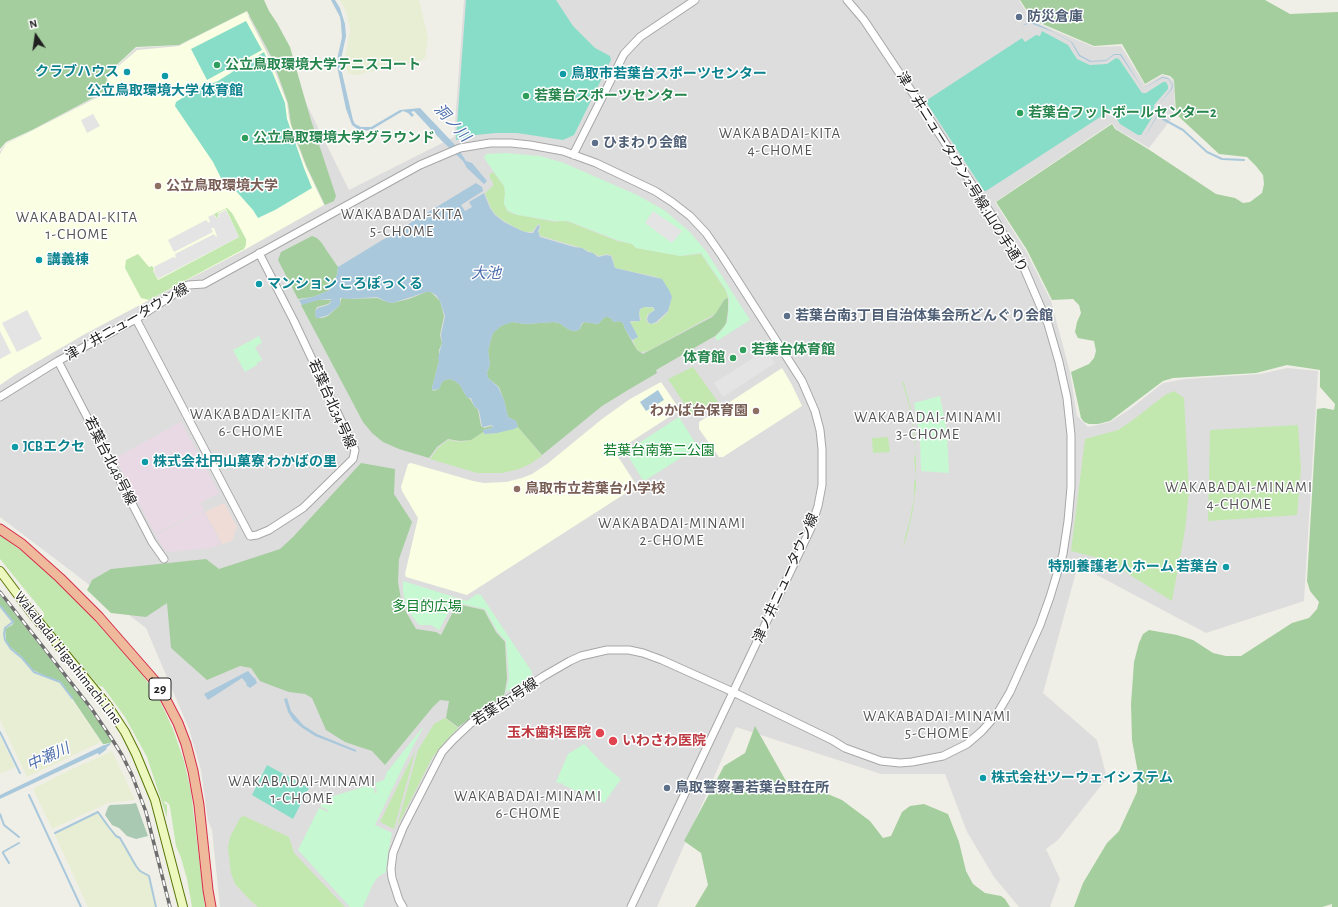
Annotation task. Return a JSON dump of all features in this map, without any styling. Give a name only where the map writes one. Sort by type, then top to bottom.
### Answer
[{"type":"highway","name":"29","points":[[0,529],[22,544],[94,612],[154,680],[164,696],[186,744],[193,771],[199,805],[210,907]]},
{"type":"main road","name":"Wakabadai Higashimachi Line","points":[[0,571],[30,611],[108,706],[125,732],[143,768],[155,800],[182,907]]},
{"type":"street","points":[[573,155],[624,54],[640,37],[695,0]]},
{"type":"street","name":"津ノ井ニュータウン2号線;山の手通り","points":[[733,692],[832,740],[845,748],[881,761],[900,763],[943,756],[967,744],[982,731],[997,714],[1010,692],[1040,625],[1063,554],[1071,487],[1072,435],[1064,384],[1048,324],[1024,268],[995,220],[864,20],[847,0]]},
{"type":"street","name":"津ノ井ニュータウン線","points":[[0,397],[58,361],[136,319],[188,285],[204,284],[420,165],[460,148],[490,143],[511,143],[537,146],[573,155],[655,191],[690,216],[706,233],[802,381],[815,411],[820,430],[822,449],[822,485],[818,506],[811,528],[631,907]]},
{"type":"street","name":"若葉台北34号線","points":[[136,319],[250,536],[269,530],[303,508],[353,459],[355,450],[294,321],[259,253]]},
{"type":"street","name":"若葉台北48号線","points":[[58,361],[152,542],[164,559]]},
{"type":"street","name":"若葉台1号線","points":[[403,907],[399,900],[392,878],[391,869],[394,848],[428,777],[442,752],[461,731],[480,718],[570,660],[591,653],[607,650],[629,650],[644,653],[733,692]]},
{"type":"shaded area","points":[[340,0],[419,0],[428,38],[425,58],[420,61],[356,75],[349,74],[344,63],[350,30],[347,14]]},
{"type":"shaded area","points":[[464,0],[1019,0],[1032,21],[1094,47],[1121,46],[1145,85],[1162,75],[1169,77],[1174,81],[1175,114],[1149,148],[1116,129],[1112,123],[995,202],[1026,251],[1051,301],[1070,372],[1077,416],[1088,427],[1110,422],[1130,409],[1163,383],[1185,379],[1260,374],[1287,368],[1318,371],[1304,601],[1206,633],[1078,565],[1043,693],[1097,740],[1107,778],[1058,840],[1046,849],[1060,879],[1050,907],[1019,907],[994,877],[967,832],[945,774],[881,774],[736,727],[657,907],[220,907],[212,830],[208,821],[201,770],[189,729],[146,628],[0,517],[0,152],[6,144],[107,91],[108,75],[136,48],[179,45],[234,24],[260,10],[349,190],[454,137]]},
{"type":"shaded area","name":"公立鳥取環境大学","points":[[246,12],[270,59],[287,103],[289,119],[297,144],[324,205],[246,249],[85,334],[16,374],[0,385],[0,154],[6,144],[108,92],[108,75],[137,50],[179,46]]},
{"type":"shaded area","points":[[93,114],[100,126],[87,133],[81,120]]},
{"type":"shaded area","points":[[226,210],[239,237],[158,279],[153,271],[155,270],[154,267],[173,257],[176,258],[175,254],[214,234],[216,237],[217,236],[214,228],[211,228],[213,232],[174,252],[168,240],[206,220],[209,223],[210,221],[208,217],[214,214],[215,217],[218,218],[218,214]]},
{"type":"shaded area","points":[[653,211],[682,231],[672,243],[645,223]]},
{"type":"shaded area","points":[[27,310],[42,339],[17,352],[2,323]]},
{"type":"shaded area","points":[[0,331],[11,353],[0,359]]},
{"type":"shaded area","points":[[766,350],[775,363],[723,397],[714,383]]},
{"type":"shaded area","name":"わかば台保育園","points":[[782,368],[802,406],[723,457],[719,457],[699,429],[699,422]]},
{"type":"shaded area","name":"鳥取市立若葉台小学校","points":[[661,382],[680,410],[615,452],[637,486],[467,595],[406,577],[405,574],[418,518],[401,487],[408,464],[411,463],[484,483],[506,482],[522,478],[532,474],[547,464],[602,419],[630,399]]},
{"type":"shaded area","points":[[181,422],[219,493],[200,503],[204,509],[155,534],[115,458]]},
{"type":"shaded area","points":[[224,503],[237,527],[232,541],[222,544],[205,512]]},
{"type":"shaded area","points":[[203,510],[221,544],[209,548],[169,552],[164,550],[156,535]]},
{"type":"shaded area","points":[[0,607],[13,623],[4,629],[7,644],[34,672],[60,683],[101,742],[27,777],[0,720]]},
{"type":"shaded area","points":[[0,736],[15,767],[0,774]]},
{"type":"shaded area","points":[[112,751],[135,800],[108,803],[52,829],[33,789]]},
{"type":"shaded area","points":[[136,803],[148,836],[136,839],[127,836],[119,828],[112,825],[105,815],[110,805]]},
{"type":"shaded area","points":[[97,811],[120,837],[128,849],[130,857],[140,870],[150,875],[156,907],[88,907],[54,833]]},
{"type":"green space","points":[[0,0],[264,0],[290,47],[310,117],[336,196],[334,201],[325,205],[306,165],[291,124],[288,103],[272,58],[247,11],[179,45],[136,47],[107,74],[106,91],[6,142],[0,149]]},
{"type":"green space","name":"若葉台スポーツセンター","points":[[466,0],[556,0],[573,26],[595,48],[610,56],[611,60],[574,135],[563,140],[517,133],[496,133],[476,135],[456,140]]},
{"type":"green space","points":[[1020,0],[1265,0],[1290,14],[1338,12],[1338,907],[1332,907],[1332,904],[1322,907],[1074,907],[1083,883],[1107,843],[1119,831],[1137,792],[1138,773],[1132,740],[1131,704],[1134,662],[1143,634],[1149,630],[1177,635],[1193,640],[1213,653],[1226,656],[1241,656],[1292,623],[1309,618],[1317,609],[1319,602],[1310,591],[1307,581],[1317,409],[1324,408],[1334,410],[1335,404],[1320,387],[1320,370],[1287,365],[1256,373],[1173,378],[1163,381],[1110,421],[1098,424],[1089,424],[1084,422],[1081,418],[1071,372],[1089,364],[1094,358],[1096,351],[1094,341],[1078,338],[1075,332],[1081,313],[1079,305],[1073,299],[1052,300],[1027,250],[996,202],[1112,124],[1115,129],[1216,194],[1235,198],[1243,203],[1250,202],[1262,193],[1264,184],[1263,175],[1247,157],[1219,154],[1176,114],[1174,80],[1170,76],[1162,74],[1145,84],[1122,44],[1094,46],[1033,20]]},
{"type":"green space","name":"公立鳥取環境大学テニスコート","points":[[246,21],[262,50],[207,80],[191,49]]},
{"type":"green space","name":"若葉台フットボールセンター2","points":[[1042,31],[1068,45],[1077,59],[1090,65],[1107,64],[1116,58],[1119,59],[1142,93],[1146,93],[1163,82],[1166,82],[1168,89],[1154,105],[1153,116],[1141,135],[1138,135],[1120,124],[1111,110],[984,191],[926,102],[1022,38],[1025,42],[1036,35],[1040,36]]},
{"type":"green space","name":"公立鳥取環境大学グラウンド","points":[[264,52],[285,103],[287,119],[312,188],[275,210],[258,218],[237,192],[221,178],[213,162],[175,106],[176,102],[207,82],[209,85],[218,81]]},
{"type":"green space","points":[[506,153],[540,156],[564,163],[637,195],[664,210],[690,232],[706,251],[750,320],[717,341],[715,337],[727,322],[729,299],[726,290],[701,253],[680,256],[636,248],[632,244],[617,240],[568,221],[555,221],[518,215],[508,211],[504,204],[504,186],[484,158],[486,154]]},
{"type":"green space","points":[[493,172],[504,186],[504,204],[507,211],[513,214],[555,222],[569,222],[617,241],[632,244],[636,248],[681,256],[701,254],[726,291],[728,298],[724,299],[716,313],[711,316],[648,351],[641,352],[637,350],[633,340],[638,337],[630,322],[640,321],[641,319],[639,313],[644,307],[653,308],[654,310],[648,314],[646,319],[648,323],[651,324],[657,323],[668,312],[672,297],[664,282],[657,277],[615,268],[612,256],[607,254],[599,256],[582,248],[541,236],[539,231],[541,226],[538,224],[532,232],[528,232],[522,231],[504,221],[495,214],[485,193],[493,186],[489,175]]},
{"type":"green space","points":[[227,208],[232,213],[246,239],[244,249],[149,300],[141,298],[125,268],[126,260],[138,254],[149,267],[152,266],[158,280],[239,237],[226,209],[218,213],[218,218],[214,214]]},
{"type":"green space","points":[[312,236],[321,242],[338,267],[337,274],[334,283],[328,291],[313,297],[298,299],[278,260],[281,252]]},
{"type":"green space","points":[[426,292],[431,292],[440,301],[444,316],[440,335],[442,343],[439,350],[439,361],[432,388],[433,391],[439,389],[442,382],[445,380],[450,379],[455,381],[460,385],[465,394],[478,410],[481,426],[484,428],[492,426],[492,428],[483,430],[483,432],[471,440],[460,441],[448,439],[437,447],[429,458],[399,449],[383,442],[372,433],[363,422],[301,305],[318,300],[331,300],[328,304],[317,307],[315,311],[316,318],[322,318],[328,316],[340,305],[341,299],[343,298],[377,298],[392,303],[409,299]]},
{"type":"green space","points":[[727,298],[728,310],[726,324],[715,336],[656,370],[657,373],[602,406],[542,455],[518,427],[516,421],[508,417],[499,387],[488,378],[487,373],[490,364],[488,351],[493,333],[501,326],[508,323],[512,322],[526,324],[553,322],[559,323],[573,331],[579,330],[585,322],[598,324],[605,317],[608,317],[612,319],[613,322],[620,321],[623,323],[637,350],[643,354],[712,317]]},
{"type":"green space","points":[[259,336],[262,343],[255,347],[262,360],[257,363],[257,365],[245,372],[233,350]]},
{"type":"green space","points":[[693,367],[718,402],[696,416],[691,414],[668,379]]},
{"type":"green space","points":[[902,381],[904,383],[910,405],[914,429],[909,405]]},
{"type":"green space","points":[[1174,391],[1184,398],[1189,491],[1185,530],[1172,601],[1106,560],[1071,551],[1085,439],[1118,430],[1165,395]]},
{"type":"green space","points":[[940,396],[947,432],[949,473],[921,471],[920,438],[914,403]]},
{"type":"green space","name":"若葉台南第二公園","points":[[679,417],[696,444],[696,448],[646,480],[642,479],[627,454],[628,450]]},
{"type":"green space","points":[[1298,425],[1301,470],[1297,515],[1208,521],[1210,430]]},
{"type":"green space","points":[[518,427],[542,456],[519,469],[502,473],[477,473],[430,459],[438,448],[448,440],[460,442],[471,440],[483,432],[485,434],[497,433]]},
{"type":"green space","points":[[914,430],[915,438],[915,448],[913,436]]},
{"type":"green space","points":[[888,437],[890,452],[873,453],[872,438]]},
{"type":"green space","points":[[916,453],[916,462],[916,478],[914,459]]},
{"type":"green space","points":[[361,463],[395,469],[394,494],[412,522],[399,559],[398,582],[402,605],[416,629],[436,632],[441,635],[457,604],[484,610],[496,632],[505,642],[507,679],[504,696],[458,727],[446,718],[449,701],[440,700],[385,765],[372,751],[345,742],[326,730],[312,698],[305,694],[289,692],[260,681],[251,668],[240,666],[207,680],[171,648],[167,603],[146,617],[111,613],[87,590],[92,580],[111,569],[206,559],[219,569],[280,549],[293,537]]},
{"type":"green space","points":[[916,478],[913,509],[903,548],[914,498],[914,483]]},
{"type":"green space","points":[[0,534],[55,579],[80,604],[140,671],[160,701],[173,729],[184,761],[191,792],[205,907],[192,907],[187,879],[176,846],[170,807],[165,801],[164,803],[167,805],[167,818],[147,757],[125,717],[103,687],[98,685],[43,619],[44,613],[0,559]]},
{"type":"green space","name":"多目的広場","points":[[403,581],[467,601],[477,594],[481,595],[532,672],[531,677],[506,692],[509,678],[506,641],[497,631],[485,609],[454,602],[439,630],[431,625],[419,625],[406,605],[403,592]]},
{"type":"green space","points":[[0,595],[82,699],[113,742],[103,744],[61,682],[31,669],[22,657],[9,646],[6,640],[5,629],[14,622],[0,606]]},
{"type":"green space","points":[[445,718],[458,728],[432,758],[397,827],[418,750],[434,724]]},
{"type":"green space","points":[[755,726],[786,781],[811,787],[842,800],[870,821],[883,838],[891,836],[902,812],[910,806],[924,804],[948,814],[959,842],[966,871],[973,884],[985,893],[1001,896],[1010,907],[695,907],[708,885],[701,853],[684,841],[724,766],[745,753]]},
{"type":"green space","points":[[422,728],[375,825],[392,833],[386,872],[378,877],[373,884],[363,907],[350,907],[298,850],[319,808],[328,812],[328,810],[320,806],[324,799],[373,784],[375,793],[377,793],[375,783],[384,780],[387,772]]},
{"type":"green space","points":[[584,744],[605,766],[621,779],[604,803],[563,785],[564,781],[562,784],[556,782],[568,754]]},
{"type":"green space","points":[[415,751],[411,767],[394,829],[380,822]]},
{"type":"green space","points":[[267,765],[309,788],[293,819],[252,795]]},
{"type":"green space","points":[[244,816],[289,837],[294,853],[345,907],[258,907],[251,901],[235,884],[231,873],[228,848],[230,837],[241,817]]},
{"type":"water","points":[[331,0],[335,0],[340,8],[345,24],[346,36],[340,64],[355,124],[361,127],[371,127],[400,110],[420,108],[457,147],[466,161],[472,163],[487,181],[484,184],[414,111],[411,112],[414,115],[412,117],[403,111],[371,130],[360,131],[352,125],[346,109],[337,66],[342,37],[340,17]]},
{"type":"water","points":[[1030,21],[1046,28],[1072,42],[1080,55],[1091,61],[1106,60],[1114,54],[1121,54],[1143,89],[1120,55],[1114,55],[1106,61],[1090,62],[1079,56],[1071,42],[1053,32],[1030,23],[1022,26]]},
{"type":"water","points":[[1162,77],[1168,78],[1173,85],[1172,89],[1158,106],[1171,89],[1172,85],[1168,79],[1162,78],[1143,89]]},
{"type":"water","points":[[1158,106],[1157,117],[1144,138],[1156,117]]},
{"type":"water","name":"大池","points":[[476,183],[482,187],[483,191],[461,205],[465,211],[472,207],[469,202],[484,193],[490,208],[495,215],[504,222],[529,233],[533,233],[538,225],[540,226],[538,231],[540,237],[582,248],[598,257],[607,255],[611,256],[615,268],[662,279],[672,297],[668,311],[656,322],[651,324],[647,319],[649,314],[655,310],[653,307],[644,307],[640,309],[640,321],[630,322],[638,337],[632,340],[623,323],[619,321],[613,322],[612,319],[608,317],[605,317],[598,324],[582,323],[579,330],[573,331],[559,323],[553,322],[526,324],[512,322],[501,326],[493,333],[491,339],[488,351],[490,364],[487,373],[488,378],[498,387],[504,400],[508,417],[516,421],[518,427],[497,433],[485,434],[483,430],[492,428],[493,426],[482,426],[479,410],[474,406],[471,398],[468,398],[460,385],[450,379],[442,382],[439,389],[433,390],[432,388],[439,361],[438,358],[442,343],[441,335],[445,316],[440,301],[436,295],[431,292],[426,292],[392,303],[377,297],[348,299],[340,298],[340,305],[328,315],[318,318],[316,318],[315,311],[318,308],[328,305],[331,302],[331,299],[318,300],[302,305],[299,300],[313,297],[328,291],[334,284],[338,267]]},
{"type":"water","points":[[658,390],[664,400],[646,411],[640,402]]},
{"type":"water","points":[[248,671],[255,678],[257,683],[250,688],[246,685],[247,684],[242,678],[208,700],[204,694]]},
{"type":"water","points":[[287,698],[291,711],[303,725],[317,734],[356,750],[356,752],[315,736],[301,727],[293,720],[288,712],[284,699]]},
{"type":"water","points":[[110,743],[111,744],[106,748],[107,749],[99,755],[98,753],[0,799],[0,795]]},
{"type":"waterway","points":[[1163,119],[1183,130],[1207,152],[1222,159],[1244,160]]},
{"type":"waterway","points":[[0,606],[13,622],[5,628],[4,634],[5,640],[11,649],[22,658],[34,672],[60,682],[72,698]]},
{"type":"waterway","points":[[0,732],[20,773]]},
{"type":"waterway","points":[[29,795],[81,907]]},
{"type":"waterway","points":[[55,833],[98,812],[116,836],[120,838],[136,866],[140,871],[149,876],[156,907]]},
{"type":"waterway","points":[[0,814],[4,825],[19,837]]},
{"type":"waterway","points":[[3,852],[19,843]]},
{"type":"waterway","points":[[3,853],[9,863]]},
{"type":"railway","points":[[0,592],[91,708],[122,755],[132,775],[146,812],[170,907]]},
{"type":"place","name":"防災倉庫","points":[[1019,17]]},
{"type":"place","name":"公立鳥取環境大学テニスコート","points":[[217,65]]},
{"type":"place","name":"クラブハウス","points":[[127,72]]},
{"type":"place","name":"鳥取市若葉台スポーツセンター","points":[[563,74]]},
{"type":"place","name":"公立鳥取環境大学 体育館","points":[[165,76]]},
{"type":"place","name":"若葉台スポーツセンター","points":[[526,96]]},
{"type":"place","name":"若葉台フットボールセンター2","points":[[1020,113]]},
{"type":"place","name":"公立鳥取環境大学グラウンド","points":[[245,138]]},
{"type":"place","name":"ひまわり会館","points":[[595,143]]},
{"type":"place","name":"公立鳥取環境大学","points":[[158,186]]},
{"type":"place","name":"講義棟","points":[[39,260]]},
{"type":"place","name":"マンション ころぽっくる","points":[[259,284]]},
{"type":"place","name":"若葉台南3丁目自治体集会所どんぐり会館","points":[[787,316]]},
{"type":"place","name":"若葉台体育館","points":[[743,350]]},
{"type":"place","name":"体育館","points":[[733,358]]},
{"type":"place","name":"わかば台保育園","points":[[756,411]]},
{"type":"place","name":"JCBエクセ","points":[[15,447]]},
{"type":"place","name":"株式会社円山菓寮 わかばの里","points":[[145,462]]},
{"type":"place","name":"鳥取市立若葉台小学校","points":[[517,489]]},
{"type":"place","name":"特別養護老人ホーム 若葉台","points":[[1226,567]]},
{"type":"place","name":"玉木歯科医院","points":[[600,733]]},
{"type":"place","name":"いわさわ医院","points":[[613,741]]},
{"type":"place","name":"株式会社ツーウェイシステム","points":[[983,778]]},
{"type":"place","name":"鳥取警察署若葉台駐在所","points":[[667,788]]},
{"type":"district","name":"WAKABADAI-KITA 4-CHOME","points":[[780,142]]},
{"type":"district","name":"WAKABADAI-KITA 5-CHOME","points":[[402,222]]},
{"type":"district","name":"WAKABADAI-KITA 1-CHOME","points":[[77,226]]},
{"type":"district","name":"WAKABADAI-KITA 6-CHOME","points":[[251,422]]},
{"type":"district","name":"WAKABADAI-MINAMI 3-CHOME","points":[[928,426]]},
{"type":"district","name":"WAKABADAI-MINAMI 4-CHOME","points":[[1239,496]]},
{"type":"district","name":"WAKABADAI-MINAMI 2-CHOME","points":[[672,532]]},
{"type":"district","name":"WAKABADAI-MINAMI 5-CHOME","points":[[937,724]]},
{"type":"district","name":"WAKABADAI-MINAMI 1-CHOME","points":[[302,790]]},
{"type":"district","name":"WAKABADAI-MINAMI 6-CHOME","points":[[528,804]]},
{"type":"water label","name":"洞ノ川","points":[[452,123]]},
{"type":"water label","name":"中瀬川","points":[[48,757]]}]
